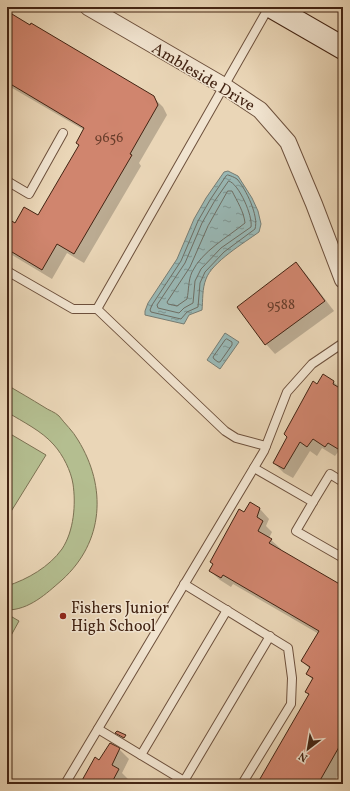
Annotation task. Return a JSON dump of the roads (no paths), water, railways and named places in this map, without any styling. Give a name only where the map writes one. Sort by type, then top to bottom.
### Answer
[{"type":"street","name":"Ambleside Drive","points":[[88,7],[224,86],[260,110],[288,142],[343,280]]},
{"type":"street","points":[[272,7],[343,48]]},
{"type":"lane","points":[[97,309],[269,7]]},
{"type":"lane","points":[[7,182],[28,194],[63,133]]},
{"type":"lane","points":[[7,271],[73,309],[97,309],[225,431],[236,438],[266,446]]},
{"type":"lane","points":[[65,784],[254,468],[266,446],[287,392],[312,364],[343,343]]},
{"type":"lane","points":[[254,468],[313,502]]},
{"type":"lane","points":[[343,482],[330,474],[296,531],[343,558]]},
{"type":"lane","points":[[184,584],[288,648],[292,678],[291,704],[242,784]]},
{"type":"lane","points":[[141,755],[227,610]]},
{"type":"lane","points":[[98,729],[186,782],[270,636]]},
{"type":"water","points":[[228,171],[238,176],[252,198],[258,211],[261,224],[259,232],[229,253],[209,273],[204,287],[202,310],[189,315],[184,324],[145,315],[148,303],[177,259],[194,219],[206,198],[224,172]]},
{"type":"water","points":[[225,333],[239,342],[220,369],[207,360]]},
{"type":"place","name":"Fishers Junior High School","points":[[63,616]]}]
